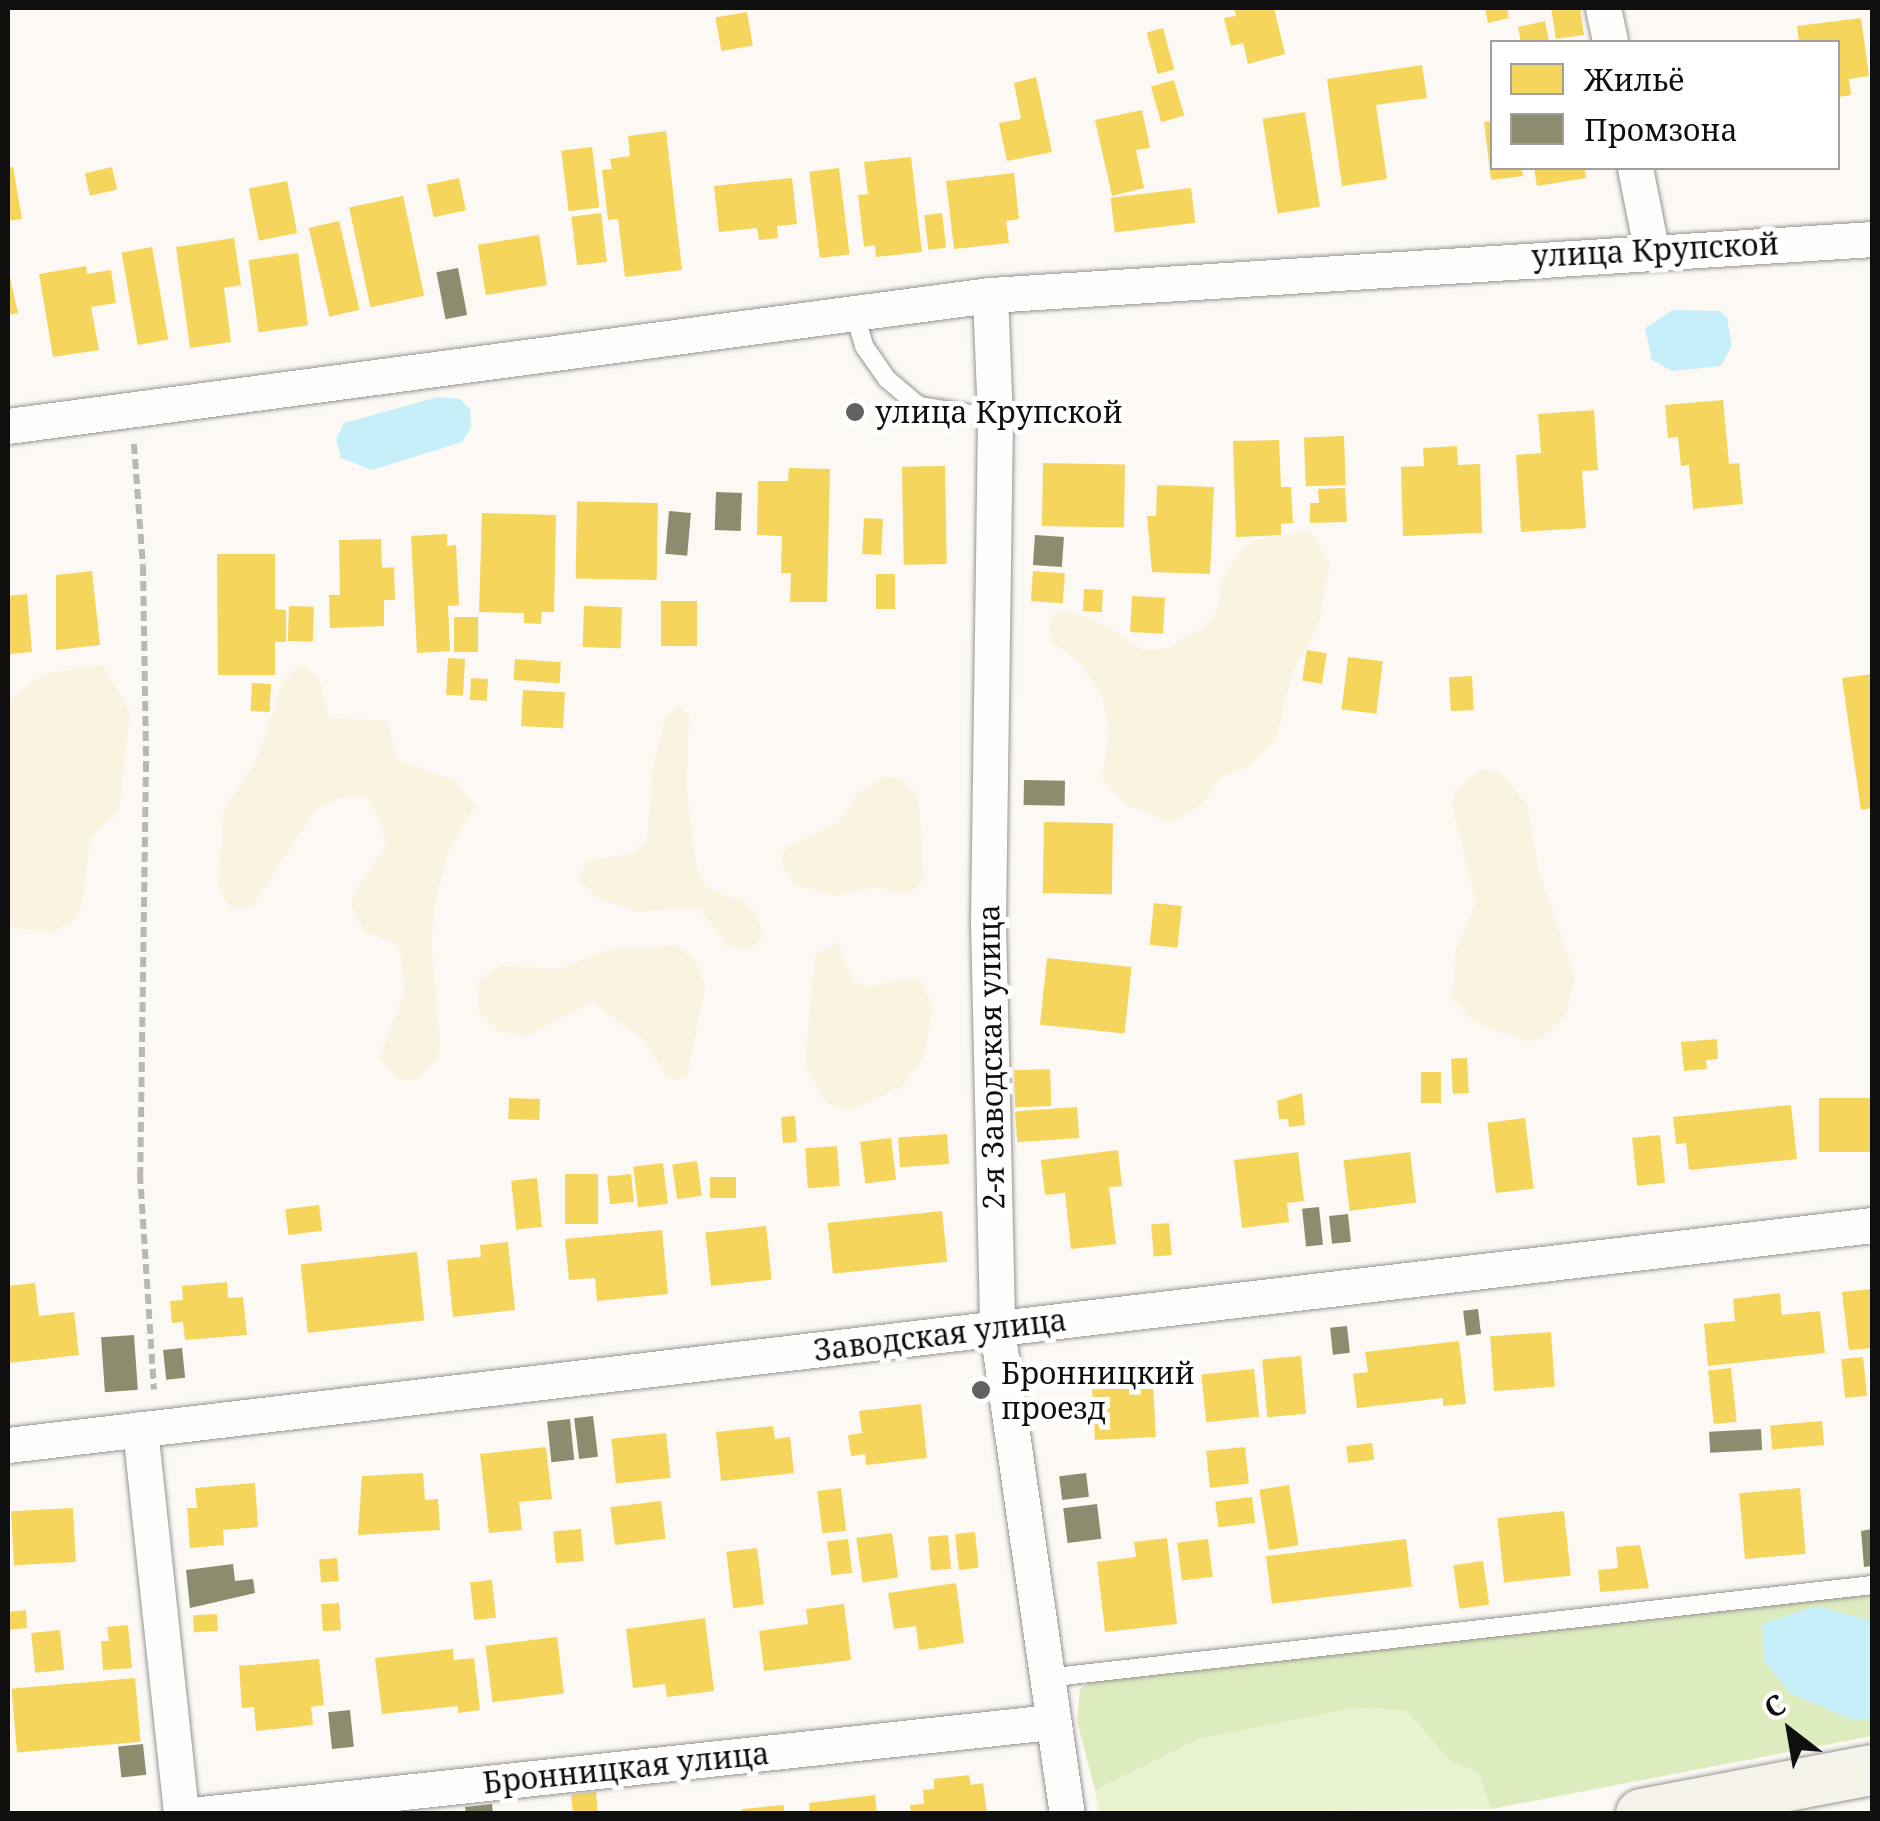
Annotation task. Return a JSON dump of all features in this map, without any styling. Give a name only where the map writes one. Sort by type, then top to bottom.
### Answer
[{"type":"main road","points":[[1642,1814],[1872,1770]]},
{"type":"street","points":[[1603,8],[1610,40]]},
{"type":"street","points":[[1635,170],[1651,248]]},
{"type":"street","name":"улица Крупской","points":[[8,426],[852,309],[990,295],[1651,248],[1872,239]]},
{"type":"street","name":"2-я Заводская улица","points":[[990,295],[995,418],[988,922],[997,1329],[1067,1814]]},
{"type":"street","name":"Заводская улица","points":[[8,1445],[1872,1225]]},
{"type":"street","points":[[148,1428],[181,1814]]},
{"type":"street","name":"Бронницкая улица","points":[[202,1814],[1051,1722]]},
{"type":"lane","points":[[852,309],[864,346],[887,379],[920,406],[995,418]]},
{"type":"lane","points":[[1046,1678],[1872,1585]]},
{"type":"path","points":[[131,408],[144,566],[140,1174],[148,1428]]},
{"type":"shaded area","points":[[1309,531],[1330,562],[1319,623],[1292,673],[1276,739],[1250,765],[1219,778],[1201,805],[1171,823],[1125,804],[1102,779],[1109,731],[1103,697],[1081,663],[1052,643],[1049,625],[1058,610],[1091,618],[1144,650],[1165,649],[1201,630],[1217,613],[1222,580],[1241,551],[1255,540]]},
{"type":"shaded area","points":[[301,664],[320,680],[329,718],[387,721],[398,760],[455,781],[475,806],[448,852],[436,898],[431,940],[440,1043],[438,1057],[418,1080],[400,1080],[379,1058],[404,994],[401,953],[396,942],[365,932],[352,908],[353,895],[387,843],[372,803],[362,796],[337,799],[314,811],[253,906],[231,909],[218,887],[224,810],[255,764],[283,682]]},
{"type":"shaded area","points":[[103,665],[130,712],[119,811],[90,837],[83,901],[73,920],[54,932],[14,928],[8,921],[8,700],[46,673]]},
{"type":"shaded area","points":[[678,704],[689,717],[686,788],[697,872],[708,889],[743,902],[758,916],[762,936],[751,950],[726,945],[701,909],[635,911],[600,899],[578,880],[586,861],[633,853],[647,841],[653,769],[664,721]]},
{"type":"shaded area","points":[[1482,769],[1500,772],[1527,804],[1538,869],[1575,976],[1567,1012],[1542,1038],[1526,1041],[1475,1022],[1452,998],[1456,948],[1476,902],[1452,808],[1454,792]]},
{"type":"shaded area","points":[[885,777],[902,779],[918,797],[924,876],[917,887],[903,894],[875,887],[835,896],[794,884],[781,861],[786,847],[837,824],[861,790]]},
{"type":"shaded area","points":[[838,943],[853,982],[869,987],[912,978],[923,983],[932,1008],[924,1057],[902,1086],[852,1110],[827,1103],[805,1065],[815,955]]},
{"type":"shaded area","points":[[676,945],[696,961],[705,987],[688,1074],[677,1080],[665,1074],[645,1041],[592,1002],[525,1037],[498,1031],[478,1009],[479,981],[500,966],[561,969],[610,949]]},
{"type":"green space","points":[[1872,1594],[1872,1621],[1816,1606],[1851,1719],[1872,1720],[1872,1736],[1491,1809],[1478,1772],[1450,1761],[1407,1711],[1359,1707],[1198,1739],[1095,1790],[1077,1721],[1080,1689],[1094,1680]]},
{"type":"green space","points":[[1359,1707],[1407,1710],[1450,1761],[1478,1772],[1491,1809],[1099,1814],[1095,1790],[1198,1739]]},
{"type":"water","points":[[1673,310],[1720,311],[1727,318],[1732,345],[1721,366],[1672,371],[1652,360],[1645,328]]},
{"type":"water","points":[[438,397],[460,399],[470,409],[471,427],[462,442],[372,470],[341,458],[336,439],[344,423]]},
{"type":"water","points":[[1816,1606],[1872,1621],[1872,1720],[1851,1719],[1790,1693],[1764,1660],[1762,1624]]},
{"type":"building: Жильё","points":[[1234,8],[1274,8],[1285,54],[1248,64],[1243,43],[1231,46],[1224,18],[1236,16]]},
{"type":"building: Жильё","points":[[1485,8],[1507,8],[1509,18],[1488,23]]},
{"type":"building: Жильё","points":[[1551,8],[1580,8],[1584,35],[1556,39]]},
{"type":"building: Жильё","points":[[747,12],[753,45],[721,51],[715,18]]},
{"type":"building: Жильё","points":[[1861,18],[1869,76],[1849,79],[1851,95],[1840,97],[1840,40],[1799,40],[1797,26]]},
{"type":"building: Жильё","points":[[1545,21],[1549,40],[1521,40],[1518,27]]},
{"type":"building: Жильё","points":[[1163,28],[1174,70],[1158,74],[1147,32]]},
{"type":"building: Жильё","points":[[1422,65],[1427,98],[1376,105],[1387,179],[1342,186],[1327,79]]},
{"type":"building: Жильё","points":[[1036,77],[1052,152],[1007,161],[999,123],[1021,119],[1014,83]]},
{"type":"building: Жильё","points":[[1174,80],[1184,116],[1161,122],[1151,87]]},
{"type":"building: Жильё","points":[[1142,110],[1150,148],[1136,150],[1144,188],[1112,196],[1095,120]]},
{"type":"building: Жильё","points":[[1305,112],[1320,207],[1278,214],[1263,119]]},
{"type":"building: Жильё","points":[[1490,121],[1490,170],[1522,170],[1523,176],[1491,180],[1484,122]]},
{"type":"building: Жильё","points":[[666,131],[682,270],[625,277],[618,219],[608,220],[602,170],[612,169],[610,159],[630,156],[628,136]]},
{"type":"building: Жильё","points":[[592,147],[599,208],[569,211],[561,151]]},
{"type":"building: Жильё","points":[[911,157],[922,252],[876,257],[875,245],[864,247],[858,195],[868,194],[864,162]]},
{"type":"building: Жильё","points":[[13,167],[22,219],[8,221],[8,168]]},
{"type":"building: Жильё","points":[[112,167],[117,189],[90,196],[85,173]]},
{"type":"building: Жильё","points":[[839,168],[850,254],[820,258],[809,172]]},
{"type":"building: Жильё","points":[[1534,170],[1585,170],[1586,178],[1537,186]]},
{"type":"building: Жильё","points":[[1014,173],[1019,219],[1006,221],[1009,243],[954,249],[946,181]]},
{"type":"building: Жильё","points":[[459,178],[466,210],[434,217],[427,185]]},
{"type":"building: Жильё","points":[[792,178],[797,224],[777,226],[778,238],[759,240],[757,228],[719,232],[714,186]]},
{"type":"building: Жильё","points":[[287,181],[297,233],[259,240],[249,188]]},
{"type":"building: Жильё","points":[[1191,188],[1195,223],[1115,233],[1111,198]]},
{"type":"building: Жильё","points":[[403,196],[424,296],[370,307],[349,207]]},
{"type":"building: Жильё","points":[[601,213],[607,262],[577,265],[571,217]]},
{"type":"building: Жильё","points":[[942,213],[946,248],[928,250],[924,215]]},
{"type":"building: Жильё","points":[[339,221],[359,310],[329,317],[309,228]]},
{"type":"building: Жильё","points":[[539,235],[547,285],[486,295],[478,245]]},
{"type":"building: Жильё","points":[[234,238],[241,285],[224,288],[231,342],[190,348],[176,247]]},
{"type":"building: Жильё","points":[[152,247],[168,340],[138,345],[121,252]]},
{"type":"building: Жильё","points":[[298,253],[308,325],[259,332],[248,260]]},
{"type":"building: Жильё","points":[[86,266],[87,274],[111,270],[116,303],[91,307],[99,350],[53,357],[39,274]]},
{"type":"building: Жильё","points":[[8,269],[18,313],[8,315]]},
{"type":"building: Жильё","points":[[1723,400],[1729,464],[1739,463],[1743,504],[1693,509],[1689,465],[1681,466],[1678,437],[1668,438],[1665,405]]},
{"type":"building: Жильё","points":[[1594,410],[1598,470],[1582,471],[1586,528],[1521,532],[1516,455],[1541,453],[1538,414]]},
{"type":"building: Жильё","points":[[1344,436],[1346,485],[1306,486],[1304,437]]},
{"type":"building: Жильё","points":[[1279,440],[1281,487],[1291,487],[1293,523],[1281,524],[1281,535],[1236,537],[1233,441]]},
{"type":"building: Жильё","points":[[1457,446],[1458,465],[1480,464],[1482,533],[1403,536],[1401,467],[1424,466],[1423,448]]},
{"type":"building: Жильё","points":[[1043,463],[1125,464],[1124,527],[1042,526]]},
{"type":"building: Жильё","points":[[945,466],[947,564],[904,565],[902,467]]},
{"type":"building: Жильё","points":[[789,468],[830,469],[827,602],[790,602],[791,573],[781,573],[782,536],[757,535],[758,481],[788,481]]},
{"type":"building: Жильё","points":[[1157,485],[1214,487],[1210,574],[1152,572],[1147,516],[1156,516]]},
{"type":"building: Жильё","points":[[1345,488],[1347,522],[1310,523],[1310,503],[1319,503],[1318,489]]},
{"type":"building: Жильё","points":[[577,502],[658,503],[657,580],[576,579]]},
{"type":"building: Жильё","points":[[482,513],[556,515],[554,612],[542,612],[541,624],[524,623],[524,613],[479,612]]},
{"type":"building: Жильё","points":[[864,518],[883,519],[881,555],[862,554]]},
{"type":"building: Жильё","points":[[447,534],[447,546],[456,545],[459,605],[448,606],[450,651],[417,653],[411,536]]},
{"type":"building: Жильё","points":[[381,539],[382,568],[394,567],[395,600],[384,600],[384,626],[330,628],[329,595],[340,595],[339,540]]},
{"type":"building: Жильё","points":[[217,554],[275,554],[275,609],[286,610],[286,642],[275,642],[275,675],[218,675]]},
{"type":"building: Жильё","points":[[92,571],[100,645],[56,650],[56,575]]},
{"type":"building: Жильё","points":[[1033,571],[1065,573],[1063,603],[1031,601]]},
{"type":"building: Жильё","points":[[876,574],[895,574],[895,609],[876,609]]},
{"type":"building: Жильё","points":[[1084,589],[1103,590],[1102,612],[1083,611]]},
{"type":"building: Жильё","points":[[27,594],[32,652],[9,654],[8,596]]},
{"type":"building: Жильё","points":[[1132,596],[1165,598],[1163,634],[1130,632]]},
{"type":"building: Жильё","points":[[661,601],[697,601],[697,646],[661,646]]},
{"type":"building: Жильё","points":[[289,606],[314,607],[313,642],[288,641]]},
{"type":"building: Жильё","points":[[584,606],[622,607],[621,648],[583,647]]},
{"type":"building: Жильё","points":[[454,617],[478,617],[478,652],[454,652]]},
{"type":"building: Жильё","points":[[1307,650],[1327,653],[1322,684],[1302,681]]},
{"type":"building: Жильё","points":[[1348,657],[1383,661],[1376,714],[1342,710]]},
{"type":"building: Жильё","points":[[448,658],[465,659],[463,696],[446,695]]},
{"type":"building: Жильё","points":[[515,659],[561,662],[559,683],[514,680]]},
{"type":"building: Жильё","points":[[1872,674],[1872,808],[1861,810],[1842,678]]},
{"type":"building: Жильё","points":[[1472,676],[1474,710],[1451,711],[1449,677]]},
{"type":"building: Жильё","points":[[471,678],[488,679],[487,701],[470,700]]},
{"type":"building: Жильё","points":[[252,683],[271,684],[270,712],[251,711]]},
{"type":"building: Жильё","points":[[523,690],[565,692],[563,728],[521,726]]},
{"type":"building: Жильё","points":[[1044,822],[1113,823],[1112,894],[1043,893]]},
{"type":"building: Жильё","points":[[1154,903],[1182,906],[1177,948],[1150,945]]},
{"type":"building: Жильё","points":[[1047,958],[1132,967],[1125,1034],[1040,1025]]},
{"type":"building: Жильё","points":[[1717,1039],[1718,1059],[1706,1060],[1707,1069],[1684,1071],[1681,1042]]},
{"type":"building: Жильё","points":[[1467,1058],[1469,1093],[1453,1094],[1451,1059]]},
{"type":"building: Жильё","points":[[1050,1069],[1051,1106],[1015,1107],[1014,1070]]},
{"type":"building: Жильё","points":[[1421,1072],[1441,1072],[1441,1103],[1421,1103]]},
{"type":"building: Жильё","points":[[1302,1093],[1305,1125],[1289,1127],[1288,1119],[1279,1119],[1277,1101]]},
{"type":"building: Жильё","points":[[509,1098],[540,1099],[539,1120],[508,1119]]},
{"type":"building: Жильё","points":[[1819,1098],[1872,1098],[1872,1152],[1819,1152]]},
{"type":"building: Жильё","points":[[1791,1105],[1797,1159],[1689,1170],[1686,1143],[1676,1144],[1673,1117]]},
{"type":"building: Жильё","points":[[1077,1107],[1079,1138],[1017,1142],[1015,1111]]},
{"type":"building: Жильё","points":[[795,1116],[797,1142],[783,1143],[781,1117]]},
{"type":"building: Жильё","points":[[1525,1118],[1534,1188],[1496,1193],[1487,1123]]},
{"type":"building: Жильё","points":[[947,1134],[949,1164],[900,1167],[898,1137]]},
{"type":"building: Жильё","points":[[1660,1135],[1665,1183],[1637,1186],[1632,1138]]},
{"type":"building: Жильё","points":[[891,1138],[896,1180],[865,1183],[860,1142]]},
{"type":"building: Жильё","points":[[837,1146],[840,1186],[808,1188],[805,1148]]},
{"type":"building: Жильё","points":[[1118,1150],[1122,1186],[1109,1187],[1116,1244],[1071,1249],[1065,1193],[1045,1195],[1041,1160]]},
{"type":"building: Жильё","points":[[1298,1152],[1304,1201],[1287,1203],[1289,1222],[1242,1228],[1234,1160]]},
{"type":"building: Жильё","points":[[1410,1152],[1416,1203],[1350,1211],[1343,1160]]},
{"type":"building: Жильё","points":[[697,1161],[702,1196],[677,1199],[672,1164]]},
{"type":"building: Жильё","points":[[663,1163],[668,1204],[638,1207],[633,1167]]},
{"type":"building: Жильё","points":[[565,1174],[598,1174],[598,1224],[565,1224]]},
{"type":"building: Жильё","points":[[631,1174],[634,1202],[610,1204],[607,1177]]},
{"type":"building: Жильё","points":[[710,1177],[736,1177],[736,1198],[710,1198]]},
{"type":"building: Жильё","points":[[537,1178],[542,1227],[516,1229],[511,1181]]},
{"type":"building: Жильё","points":[[319,1205],[322,1231],[288,1235],[285,1209]]},
{"type":"building: Жильё","points":[[942,1211],[947,1262],[833,1274],[828,1223]]},
{"type":"building: Жильё","points":[[1169,1223],[1172,1255],[1154,1256],[1151,1225]]},
{"type":"building: Жильё","points":[[766,1226],[772,1280],[711,1286],[705,1232]]},
{"type":"building: Жильё","points":[[662,1230],[668,1294],[597,1301],[595,1278],[569,1280],[565,1239]]},
{"type":"building: Жильё","points":[[508,1242],[515,1310],[453,1317],[447,1260],[481,1257],[480,1245]]},
{"type":"building: Жильё","points":[[417,1252],[424,1321],[308,1333],[301,1264]]},
{"type":"building: Жильё","points":[[227,1282],[228,1298],[243,1297],[247,1335],[185,1340],[183,1322],[172,1323],[170,1301],[183,1300],[182,1286]]},
{"type":"building: Жильё","points":[[35,1283],[39,1316],[74,1312],[79,1355],[8,1363],[8,1286]]},
{"type":"building: Жильё","points":[[1872,1289],[1872,1348],[1849,1350],[1842,1292]]},
{"type":"building: Жильё","points":[[1780,1293],[1782,1315],[1820,1311],[1825,1353],[1708,1366],[1704,1324],[1735,1321],[1733,1299]]},
{"type":"building: Жильё","points":[[1551,1332],[1555,1387],[1494,1391],[1490,1336]]},
{"type":"building: Жильё","points":[[1459,1341],[1466,1404],[1443,1406],[1443,1398],[1357,1408],[1353,1374],[1368,1372],[1365,1352]]},
{"type":"building: Жильё","points":[[1301,1356],[1306,1414],[1267,1417],[1262,1359]]},
{"type":"building: Жильё","points":[[1863,1357],[1867,1396],[1845,1398],[1841,1359]]},
{"type":"building: Жильё","points":[[1731,1368],[1737,1422],[1714,1424],[1708,1370]]},
{"type":"building: Жильё","points":[[1254,1369],[1259,1417],[1206,1422],[1201,1375]]},
{"type":"building: Жильё","points":[[1153,1383],[1156,1437],[1095,1440],[1092,1386]]},
{"type":"building: Жильё","points":[[921,1404],[927,1458],[866,1465],[865,1454],[851,1456],[848,1435],[862,1433],[859,1411]]},
{"type":"building: Жильё","points":[[1822,1421],[1824,1445],[1772,1449],[1770,1426]]},
{"type":"building: Жильё","points":[[773,1426],[775,1439],[790,1437],[794,1473],[721,1481],[716,1432]]},
{"type":"building: Жильё","points":[[666,1433],[671,1478],[616,1484],[611,1439]]},
{"type":"building: Жильё","points":[[1372,1443],[1374,1460],[1348,1463],[1346,1446]]},
{"type":"building: Жильё","points":[[546,1447],[552,1499],[519,1502],[522,1530],[489,1533],[480,1454]]},
{"type":"building: Жильё","points":[[1245,1447],[1249,1484],[1210,1488],[1206,1451]]},
{"type":"building: Жильё","points":[[423,1473],[425,1500],[438,1499],[440,1530],[358,1535],[362,1476]]},
{"type":"building: Жильё","points":[[255,1483],[258,1527],[223,1530],[224,1545],[190,1548],[187,1508],[197,1508],[195,1488]]},
{"type":"building: Жильё","points":[[1289,1485],[1299,1545],[1269,1550],[1259,1490]]},
{"type":"building: Жильё","points":[[841,1488],[846,1531],[822,1534],[817,1491]]},
{"type":"building: Жильё","points":[[1800,1488],[1806,1554],[1745,1559],[1739,1493]]},
{"type":"building: Жильё","points":[[1252,1497],[1255,1523],[1218,1527],[1215,1502]]},
{"type":"building: Жильё","points":[[661,1501],[666,1539],[615,1545],[610,1507]]},
{"type":"building: Жильё","points":[[73,1508],[76,1562],[14,1565],[11,1511]]},
{"type":"building: Жильё","points":[[1564,1511],[1571,1576],[1504,1583],[1497,1518]]},
{"type":"building: Жильё","points":[[581,1529],[584,1561],[556,1563],[553,1531]]},
{"type":"building: Жильё","points":[[975,1532],[979,1568],[959,1570],[955,1534]]},
{"type":"building: Жильё","points":[[892,1533],[898,1578],[863,1583],[856,1538]]},
{"type":"building: Жильё","points":[[948,1535],[951,1569],[931,1571],[928,1537]]},
{"type":"building: Жильё","points":[[1167,1538],[1177,1624],[1105,1632],[1097,1562],[1136,1557],[1134,1542]]},
{"type":"building: Жильё","points":[[848,1539],[852,1573],[831,1575],[827,1542]]},
{"type":"building: Жильё","points":[[1208,1539],[1213,1577],[1182,1580],[1177,1543]]},
{"type":"building: Жильё","points":[[1406,1539],[1412,1587],[1272,1604],[1266,1556]]},
{"type":"building: Жильё","points":[[1640,1545],[1649,1588],[1600,1592],[1598,1570],[1618,1568],[1616,1547]]},
{"type":"building: Жильё","points":[[757,1548],[764,1605],[733,1608],[726,1552]]},
{"type":"building: Жильё","points":[[337,1558],[339,1581],[321,1582],[319,1560]]},
{"type":"building: Жильё","points":[[1483,1561],[1489,1605],[1459,1609],[1453,1565]]},
{"type":"building: Жильё","points":[[492,1580],[496,1618],[474,1620],[470,1582]]},
{"type":"building: Жильё","points":[[956,1583],[964,1643],[919,1650],[916,1626],[894,1629],[888,1593]]},
{"type":"building: Жильё","points":[[339,1603],[341,1630],[323,1631],[321,1604]]},
{"type":"building: Жильё","points":[[844,1604],[851,1660],[764,1671],[759,1631],[808,1624],[806,1609]]},
{"type":"building: Жильё","points":[[26,1610],[27,1628],[8,1630],[8,1612]]},
{"type":"building: Жильё","points":[[217,1614],[218,1631],[194,1632],[193,1615]]},
{"type":"building: Жильё","points":[[705,1618],[714,1691],[667,1697],[665,1684],[633,1688],[626,1629]]},
{"type":"building: Жильё","points":[[128,1625],[132,1668],[103,1670],[101,1641],[109,1641],[107,1627]]},
{"type":"building: Жильё","points":[[60,1630],[64,1670],[35,1673],[31,1633]]},
{"type":"building: Жильё","points":[[557,1637],[564,1694],[492,1702],[486,1646]]},
{"type":"building: Жильё","points":[[453,1649],[454,1660],[474,1658],[480,1710],[458,1713],[458,1706],[382,1714],[375,1658]]},
{"type":"building: Жильё","points":[[319,1659],[324,1705],[311,1707],[313,1725],[256,1731],[254,1707],[242,1708],[239,1666]]},
{"type":"building: Жильё","points":[[135,1678],[141,1742],[17,1753],[11,1689]]},
{"type":"building: Жильё","points":[[969,1775],[971,1785],[983,1783],[987,1814],[911,1814],[910,1805],[924,1804],[923,1790],[934,1789],[934,1779]]},
{"type":"building: Жильё","points":[[596,1792],[598,1814],[573,1814],[571,1795]]},
{"type":"building: Жильё","points":[[875,1795],[877,1814],[810,1814],[809,1803]]},
{"type":"building: Жильё","points":[[784,1805],[784,1814],[742,1814],[742,1809]]},
{"type":"building: Промзона","points":[[458,268],[467,315],[446,319],[436,272]]},
{"type":"building: Промзона","points":[[716,492],[742,493],[741,531],[715,530]]},
{"type":"building: Промзона","points":[[669,511],[691,513],[687,556],[665,554]]},
{"type":"building: Промзона","points":[[1035,535],[1064,537],[1062,567],[1033,565]]},
{"type":"building: Промзона","points":[[1024,780],[1065,781],[1065,806],[1024,805]]},
{"type":"building: Промзона","points":[[1319,1207],[1323,1245],[1306,1247],[1302,1209]]},
{"type":"building: Промзона","points":[[1348,1214],[1351,1242],[1332,1244],[1329,1216]]},
{"type":"building: Промзона","points":[[1478,1309],[1481,1334],[1466,1336],[1463,1311]]},
{"type":"building: Промзона","points":[[1347,1326],[1350,1353],[1333,1355],[1330,1328]]},
{"type":"building: Промзона","points":[[134,1335],[138,1390],[105,1392],[101,1337]]},
{"type":"building: Промзона","points":[[182,1348],[185,1378],[166,1380],[163,1350]]},
{"type":"building: Промзона","points":[[593,1416],[598,1457],[579,1459],[574,1418]]},
{"type":"building: Промзона","points":[[570,1419],[574,1460],[551,1462],[547,1421]]},
{"type":"building: Промзона","points":[[1761,1429],[1762,1450],[1710,1453],[1709,1432]]},
{"type":"building: Промзона","points":[[1086,1473],[1089,1497],[1062,1500],[1059,1476]]},
{"type":"building: Промзона","points":[[1097,1504],[1101,1539],[1068,1543],[1063,1508]]},
{"type":"building: Промзона","points":[[1872,1529],[1872,1566],[1864,1567],[1861,1531]]},
{"type":"building: Промзона","points":[[233,1564],[235,1581],[253,1579],[255,1593],[190,1608],[186,1570]]},
{"type":"building: Промзона","points":[[350,1710],[354,1747],[332,1749],[328,1712]]},
{"type":"building: Промзона","points":[[143,1744],[146,1775],[121,1777],[118,1747]]},
{"type":"building: Промзона","points":[[492,1804],[493,1814],[466,1814],[465,1807]]},
{"type":"place","name":"улица Крупской","points":[[855,412]]},
{"type":"place","name":"Бронницкий проезд","points":[[981,1390]]}]
